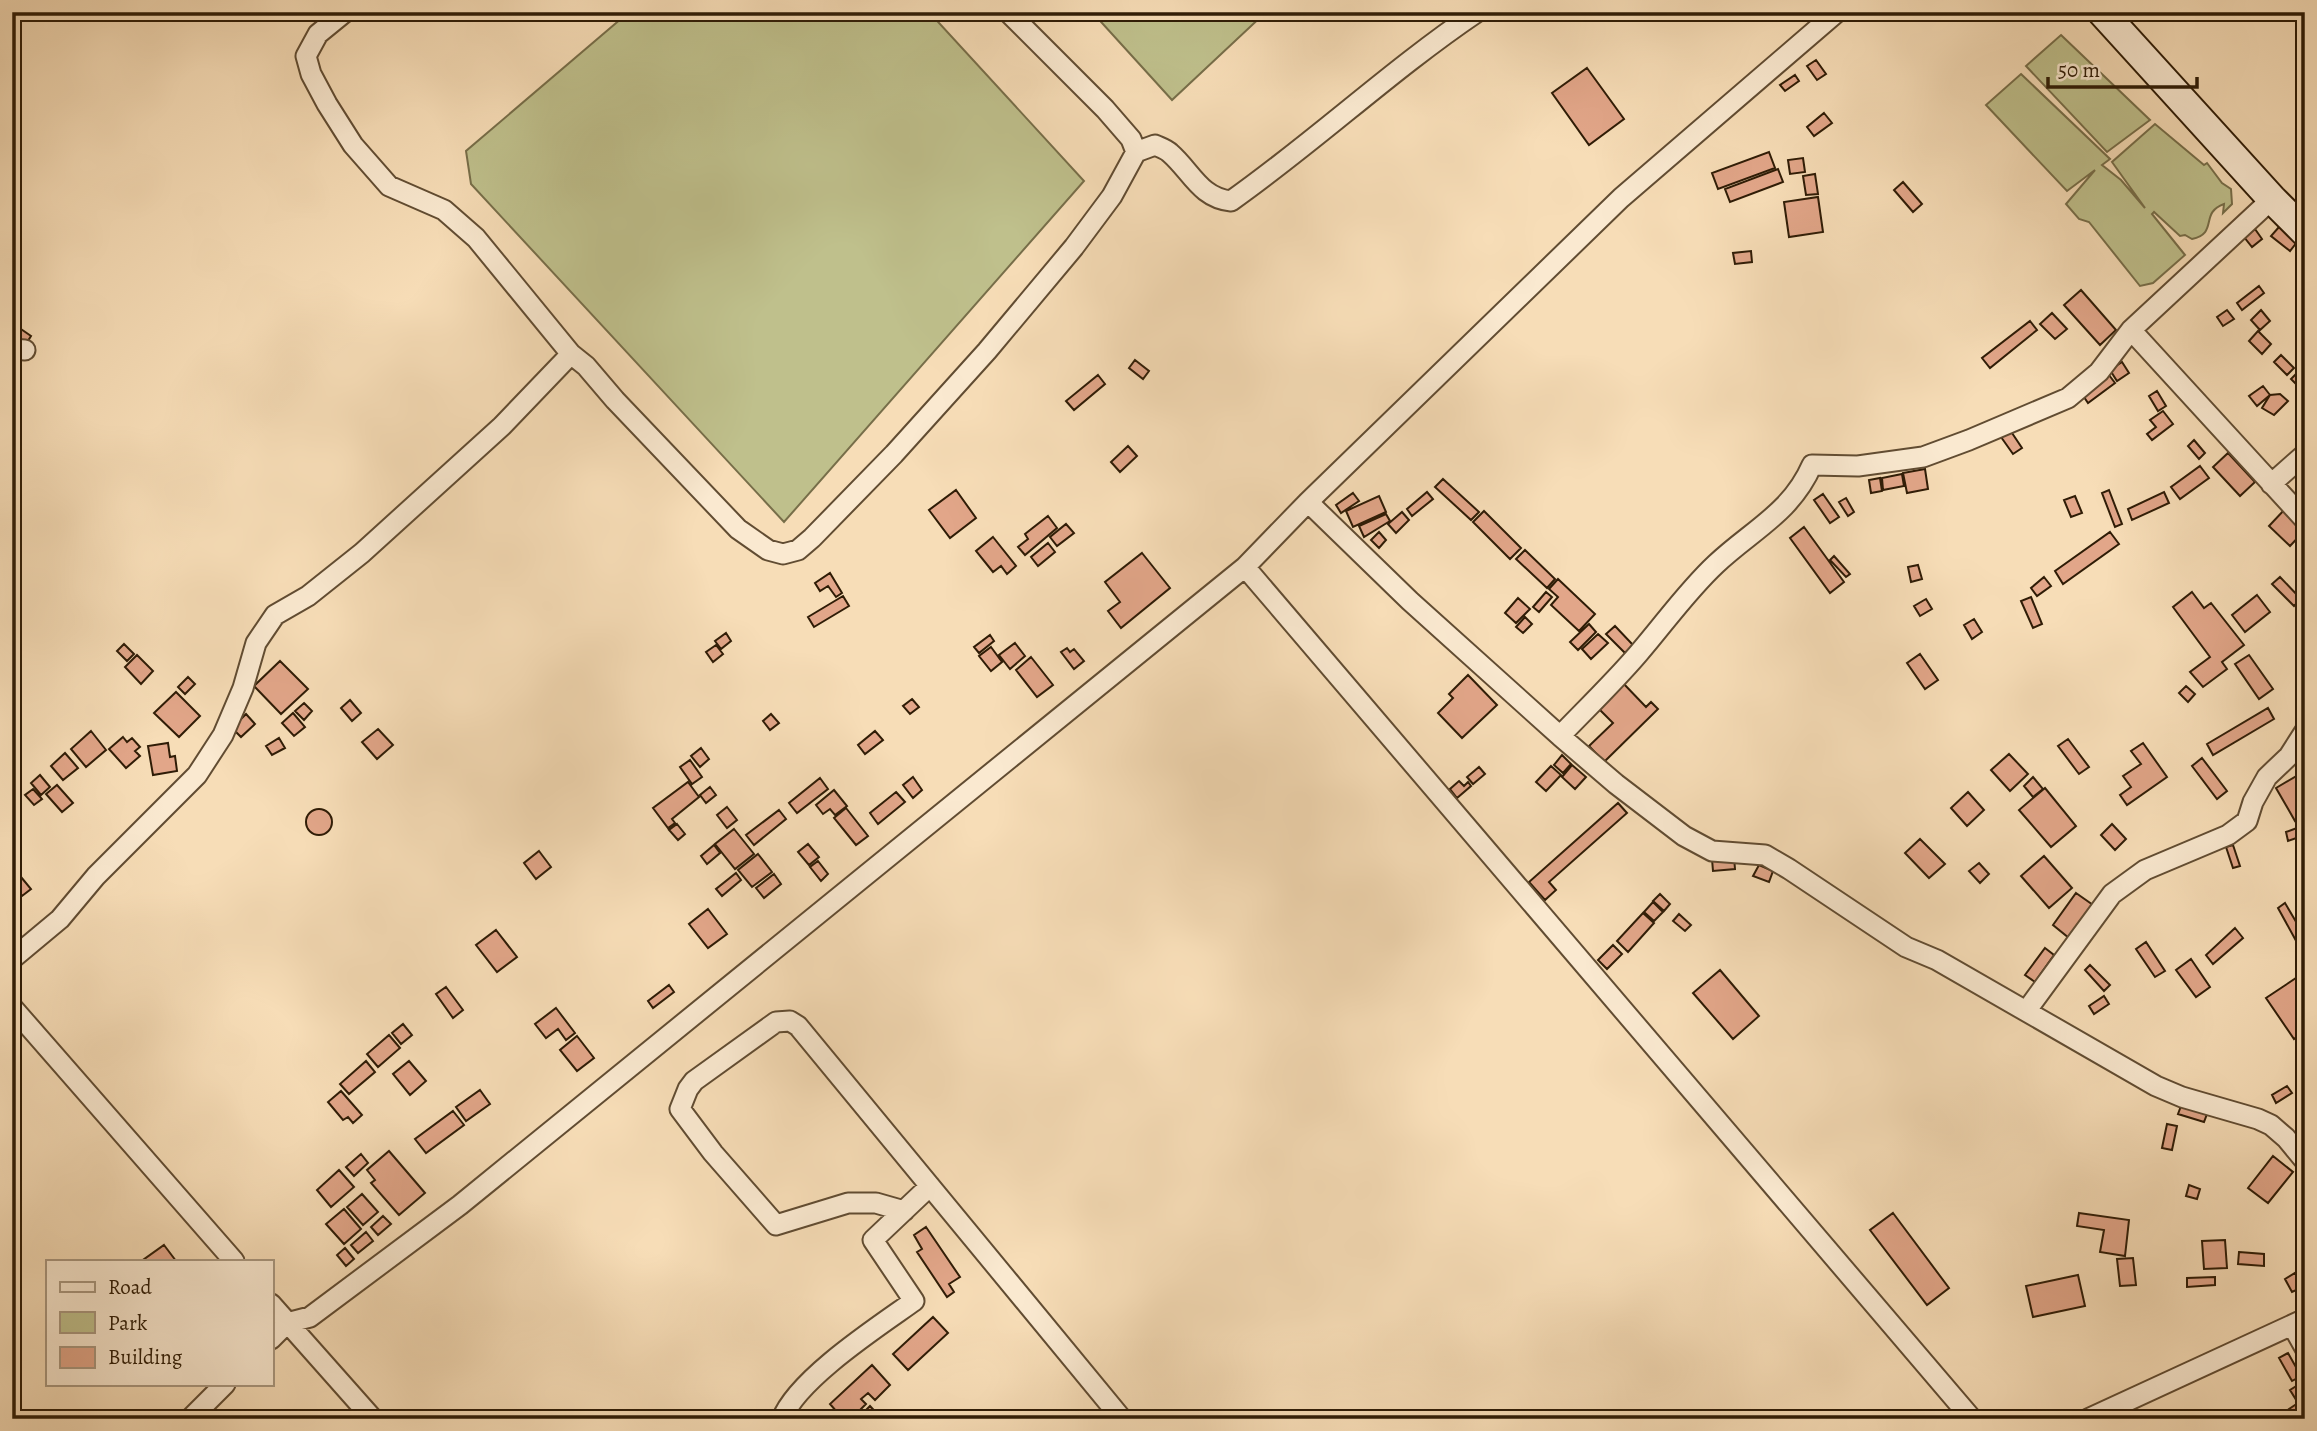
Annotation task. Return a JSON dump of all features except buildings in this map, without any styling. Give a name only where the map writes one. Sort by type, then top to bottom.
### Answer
[{"type":"street","points":[[345,12],[318,34],[306,56],[311,74],[353,145],[389,186],[444,209],[476,238],[571,354],[586,366],[738,529],[768,550],[783,554],[798,550],[812,538],[894,454],[987,351],[1074,247],[1104,206],[1136,152],[1155,145],[1170,153],[1195,183],[1218,200],[1231,201],[1400,68],[1478,12]]},
{"type":"street","points":[[1008,12],[1105,109],[1131,139],[1136,152]]},
{"type":"street","points":[[273,1337],[287,1323],[310,1317],[460,1205],[1245,567],[1308,502],[1621,198],[1837,12]]},
{"type":"street","points":[[2102,12],[2305,232]]},
{"type":"street","points":[[1560,736],[1637,655],[1716,564],[1784,508],[1812,465],[1858,466],[1923,457],[2068,398],[2099,372],[2131,330],[2272,199]]},
{"type":"street","points":[[2131,330],[2305,520]]},
{"type":"street","points":[[12,959],[60,919],[96,876],[197,775],[223,735],[243,688],[256,643],[275,615],[308,596],[362,553],[502,426],[571,354]]},
{"type":"street","points":[[2271,484],[2305,454]]},
{"type":"street","points":[[1308,502],[1410,601],[1560,736],[1616,784],[1684,836],[1712,850],[1765,855],[1906,947],[1937,960],[2027,1010],[2155,1086],[2271,1125],[2305,1161]]},
{"type":"street","points":[[1245,567],[1972,1419]]},
{"type":"street","points":[[2027,1010],[2112,894],[2145,870],[2228,835],[2246,821],[2267,777],[2289,756],[2305,731]]},
{"type":"street","points":[[12,1007],[233,1260]]},
{"type":"street","points":[[904,1211],[876,1203],[848,1203],[776,1225],[727,1171],[680,1109],[688,1089],[694,1081],[776,1022],[790,1021],[798,1026],[1122,1419]]},
{"type":"street","points":[[782,1419],[801,1391],[853,1344],[914,1301],[873,1240],[930,1186]]},
{"type":"street","points":[[273,1306],[373,1419]]},
{"type":"street","points":[[2088,1419],[2299,1322],[2305,1348]]},
{"type":"street","points":[[190,1419],[223,1386]]},
{"type":"green space","points":[[629,12],[929,12],[1084,181],[784,522],[471,184],[466,151]]},
{"type":"green space","points":[[1092,12],[1266,12],[1172,100]]},
{"type":"green space","points":[[2061,35],[2150,120],[2107,152],[2026,66]]},
{"type":"green space","points":[[2021,74],[2110,159],[2102,165],[2121,180],[2145,208],[2112,162],[2155,124],[2204,165],[2207,163],[2222,183],[2231,189],[2232,204],[2223,213],[2224,204],[2212,212],[2205,232],[2192,239],[2185,235],[2180,236],[2154,212],[2152,214],[2185,255],[2153,283],[2140,286],[2089,222],[2079,219],[2066,204],[2095,170],[2067,191],[1986,105]]}]
